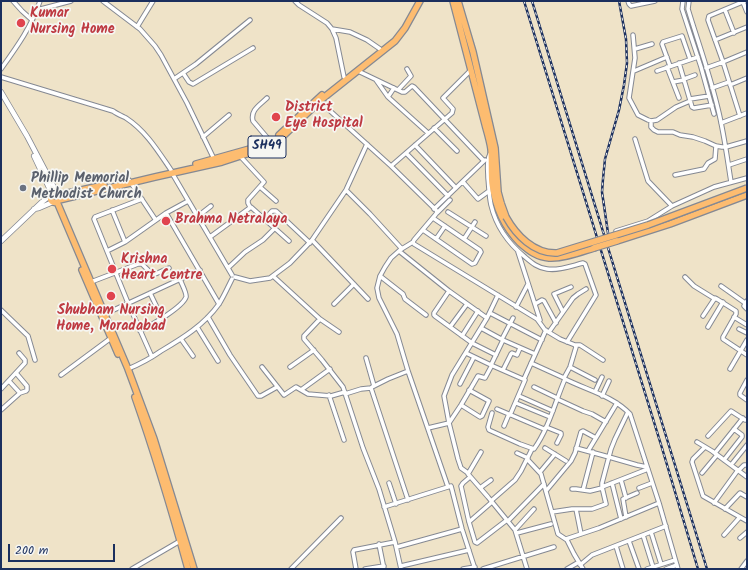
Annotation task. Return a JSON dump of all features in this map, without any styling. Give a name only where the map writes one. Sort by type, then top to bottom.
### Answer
[{"type":"main road","name":"SH49","points":[[171,172],[262,146],[279,135],[344,77],[390,41],[405,22],[416,1]]},
{"type":"main road","name":"SH49","points":[[55,198],[222,162],[265,148],[281,138],[318,100],[358,71],[395,41],[405,28],[420,1]]},
{"type":"main road","points":[[453,1],[471,70],[495,148],[498,192],[504,218],[530,245],[540,250],[557,253],[648,225],[747,188]]},
{"type":"main road","points":[[458,1],[473,52],[490,155],[495,201],[515,237],[528,250],[542,257],[555,258],[588,250],[655,229],[747,195]]},
{"type":"main road","points":[[55,198],[128,369],[154,439],[183,540],[188,569]]},
{"type":"main road","points":[[55,198],[127,375],[194,569]]},
{"type":"street","points":[[13,1],[32,20]]},
{"type":"street","points":[[1,69],[16,49],[32,20],[40,1]]},
{"type":"street","points":[[37,10],[71,1]]},
{"type":"street","points":[[103,1],[137,27],[155,46],[214,159]]},
{"type":"street","points":[[137,27],[154,1]]},
{"type":"street","points":[[295,1],[298,5],[327,23],[332,29],[336,38],[344,77]]},
{"type":"street","points":[[628,1],[631,6],[654,1]]},
{"type":"street","points":[[740,116],[708,18],[709,16],[744,1],[747,12]]},
{"type":"street","points":[[686,2],[682,9],[698,57],[705,70],[709,96],[714,114]]},
{"type":"street","points":[[686,2],[721,123],[731,182]]},
{"type":"street","points":[[725,10],[734,32]]},
{"type":"street","points":[[174,80],[250,20]]},
{"type":"street","points":[[715,40],[747,27]]},
{"type":"street","points":[[332,29],[350,32],[380,49]]},
{"type":"street","points":[[633,35],[635,58],[629,100],[638,115],[651,121],[657,120],[676,107],[690,100],[709,96]]},
{"type":"street","points":[[679,98],[662,43],[681,36],[683,37],[690,60]]},
{"type":"street","points":[[635,49],[652,44]]},
{"type":"street","points":[[183,73],[189,82],[193,84],[253,48]]},
{"type":"street","points":[[705,70],[747,52]]},
{"type":"street","points":[[634,71],[667,57]]},
{"type":"street","points":[[657,71],[698,57]]},
{"type":"street","points":[[679,63],[692,107],[694,108],[712,104]]},
{"type":"street","points":[[388,97],[411,76],[406,69]]},
{"type":"street","points":[[391,166],[452,113],[453,109],[443,98],[471,70]]},
{"type":"street","points":[[358,71],[404,92],[412,86],[414,87],[484,161]]},
{"type":"street","points":[[673,82],[695,75]]},
{"type":"street","points":[[1,76],[113,111],[126,118],[142,131],[152,142],[171,172],[233,277],[250,281],[270,278],[290,263],[311,242],[346,190],[367,144]]},
{"type":"street","points":[[712,88],[747,78]]},
{"type":"street","points":[[376,79],[388,97],[428,133]]},
{"type":"street","points":[[1,92],[27,136],[55,198]]},
{"type":"street","points":[[1,98],[29,145],[55,198]]},
{"type":"street","points":[[267,98],[254,110],[252,117],[253,121],[270,141]]},
{"type":"street","points":[[318,100],[391,166],[437,212],[436,214]]},
{"type":"street","points":[[721,123],[747,113]]},
{"type":"street","points":[[203,137],[229,115]]},
{"type":"street","points":[[651,121],[652,129],[656,131],[691,136],[716,146],[724,147],[747,141]]},
{"type":"street","points":[[434,128],[457,151]]},
{"type":"street","points":[[635,139],[648,181],[672,206]]},
{"type":"street","points":[[415,145],[456,188]]},
{"type":"street","points":[[675,174],[704,169],[708,163],[716,159],[716,146]]},
{"type":"street","points":[[406,153],[449,198]]},
{"type":"street","points":[[448,487],[396,334],[379,298],[377,288],[380,276],[391,258],[413,242],[456,188],[490,155]]},
{"type":"street","points":[[490,155],[487,161],[491,206],[498,225],[507,240],[532,263],[547,269],[555,269],[582,263],[585,264],[596,295],[567,342]]},
{"type":"street","points":[[240,156],[264,181],[248,200],[250,207],[289,241]]},
{"type":"street","points":[[729,165],[747,159]]},
{"type":"street","points":[[616,231],[648,221],[672,206],[714,187],[747,178]]},
{"type":"street","points":[[129,181],[156,219]]},
{"type":"street","points":[[463,182],[478,199],[489,191]]},
{"type":"street","points":[[260,187],[276,201]]},
{"type":"street","points":[[346,190],[370,214],[400,250],[449,291],[487,318]]},
{"type":"street","points":[[1,241],[34,209],[39,208],[55,198]]},
{"type":"street","points":[[434,209],[449,198]]},
{"type":"street","points":[[142,200],[112,210],[95,217],[94,219],[128,303],[152,357]]},
{"type":"street","points":[[107,251],[125,242],[156,219],[188,201]]},
{"type":"street","points":[[197,216],[211,206]]},
{"type":"street","points":[[210,237],[250,207]]},
{"type":"street","points":[[112,210],[125,242]]},
{"type":"street","points":[[265,219],[272,211],[276,211],[311,242],[368,299]]},
{"type":"street","points":[[448,212],[486,236]]},
{"type":"street","points":[[166,213],[219,304]]},
{"type":"street","points":[[423,230],[474,264],[481,251],[433,218]]},
{"type":"street","points":[[464,239],[475,222]]},
{"type":"street","points":[[436,239],[445,226]]},
{"type":"street","points":[[228,268],[245,252],[263,240],[274,228]]},
{"type":"street","points":[[413,242],[537,319],[548,331],[560,339],[575,345],[580,345],[603,360]]},
{"type":"street","points":[[518,251],[540,323]]},
{"type":"street","points":[[91,282],[138,264],[142,264],[153,275],[169,268]]},
{"type":"street","points":[[105,314],[200,270]]},
{"type":"street","points":[[273,276],[320,319],[339,332]]},
{"type":"street","points":[[380,276],[403,294],[405,299],[426,315]]},
{"type":"street","points":[[128,369],[182,339],[197,327],[219,304],[233,277]]},
{"type":"street","points":[[685,277],[694,286],[715,299],[717,298],[736,311],[736,314],[723,339],[747,356]]},
{"type":"street","points":[[140,331],[175,309],[185,299],[186,296],[180,279]]},
{"type":"street","points":[[334,304],[354,284]]},
{"type":"street","points":[[516,307],[528,284]]},
{"type":"street","points":[[721,286],[746,302],[744,306],[747,309]]},
{"type":"street","points":[[563,312],[554,294],[571,287]]},
{"type":"street","points":[[504,426],[516,403],[525,381],[524,379],[542,340],[575,296],[586,289]]},
{"type":"street","points":[[449,291],[434,315],[472,343],[496,355]]},
{"type":"street","points":[[150,293],[162,318]]},
{"type":"street","points":[[498,295],[490,313],[452,375],[444,396],[449,423],[461,468],[492,501],[516,531],[527,569]]},
{"type":"street","points":[[703,316],[715,299]]},
{"type":"street","points":[[529,314],[535,305],[542,300],[556,323]]},
{"type":"street","points":[[708,327],[723,302]]},
{"type":"street","points":[[450,327],[468,304]]},
{"type":"street","points":[[1,310],[28,336],[36,360]]},
{"type":"street","points":[[462,336],[478,311]]},
{"type":"street","points":[[490,313],[542,340]]},
{"type":"street","points":[[208,317],[230,355],[258,396],[261,396],[277,387]]},
{"type":"street","points":[[734,317],[747,325]]},
{"type":"street","points":[[428,428],[449,423],[478,376],[485,378],[514,318]]},
{"type":"street","points":[[320,319],[303,338],[342,385],[397,547],[401,567],[469,550]]},
{"type":"street","points":[[197,327],[218,361]]},
{"type":"street","points":[[481,328],[503,340],[535,354]]},
{"type":"street","points":[[739,329],[747,333]]},
{"type":"street","points":[[61,374],[111,338]]},
{"type":"street","points":[[182,339],[193,356]]},
{"type":"street","points":[[730,368],[747,340]]},
{"type":"street","points":[[469,522],[515,480],[521,471],[553,411],[570,367],[576,347],[575,345]]},
{"type":"street","points":[[503,370],[511,354],[517,354],[520,348]]},
{"type":"street","points":[[290,367],[314,350]]},
{"type":"street","points":[[1,389],[25,362],[19,353]]},
{"type":"street","points":[[466,353],[524,379]]},
{"type":"street","points":[[460,384],[474,357]]},
{"type":"street","points":[[366,358],[373,387],[408,500]]},
{"type":"street","points":[[531,363],[618,403],[630,414],[659,503],[677,567],[666,569]]},
{"type":"street","points":[[262,367],[284,395],[295,388],[298,388],[306,393],[334,396],[373,387],[408,371]]},
{"type":"street","points":[[570,367],[595,380]]},
{"type":"street","points":[[301,390],[330,369]]},
{"type":"street","points":[[1,410],[20,393],[27,390],[27,386],[16,373]]},
{"type":"street","points":[[595,392],[602,378]]},
{"type":"street","points":[[747,380],[740,392],[747,400]]},
{"type":"street","points":[[9,381],[20,393]]},
{"type":"street","points":[[602,396],[609,381]]},
{"type":"street","points":[[534,387],[606,422]]},
{"type":"street","points":[[461,405],[482,416],[489,401],[470,390]]},
{"type":"street","points":[[329,395],[344,440]]},
{"type":"street","points":[[519,396],[553,411]]},
{"type":"street","points":[[516,403],[550,417]]},
{"type":"street","points":[[588,451],[618,403]]},
{"type":"street","points":[[497,409],[561,433],[557,443]]},
{"type":"street","points":[[702,473],[734,429],[745,419],[730,411],[708,436]]},
{"type":"street","points":[[552,512],[592,509],[606,504],[602,488],[609,456],[615,439],[628,412]]},
{"type":"street","points":[[492,413],[488,427],[489,430],[532,449]]},
{"type":"street","points":[[724,460],[742,437],[742,435],[734,429]]},
{"type":"street","points":[[546,491],[571,461],[582,431],[596,438]]},
{"type":"street","points":[[697,442],[747,476]]},
{"type":"street","points":[[731,465],[747,445]]},
{"type":"street","points":[[705,447],[693,459],[692,462],[703,496],[747,521]]},
{"type":"street","points":[[545,448],[566,461]]},
{"type":"street","points":[[576,448],[609,456],[647,468]]},
{"type":"street","points":[[481,452],[469,475],[461,485],[475,542],[477,543],[507,520],[544,484]]},
{"type":"street","points":[[583,490],[593,452]]},
{"type":"street","points":[[517,453],[527,459],[540,472],[558,534],[566,539],[583,569]]},
{"type":"street","points":[[540,472],[555,454]]},
{"type":"street","points":[[714,502],[738,470],[744,465],[747,465]]},
{"type":"street","points":[[572,489],[590,491],[602,488],[647,468]]},
{"type":"street","points":[[480,488],[491,480]]},
{"type":"street","points":[[621,480],[626,498]]},
{"type":"street","points":[[612,483],[621,519]]},
{"type":"street","points":[[639,488],[652,483]]},
{"type":"street","points":[[389,484],[396,504]]},
{"type":"street","points":[[384,507],[451,486],[462,529],[475,568],[463,569]]},
{"type":"street","points":[[725,509],[740,492],[747,497]]},
{"type":"street","points":[[626,517],[622,501],[623,499],[636,494]]},
{"type":"street","points":[[566,539],[621,519],[659,503]]},
{"type":"street","points":[[516,531],[534,509]]},
{"type":"street","points":[[576,509],[581,534]]},
{"type":"street","points":[[724,534],[740,517]]},
{"type":"street","points":[[291,569],[341,518]]},
{"type":"street","points":[[516,531],[551,524]]},
{"type":"street","points":[[567,569],[592,555],[666,526]]},
{"type":"street","points":[[397,547],[462,529]]},
{"type":"street","points":[[651,532],[661,564]]},
{"type":"street","points":[[740,538],[747,532]]},
{"type":"street","points":[[643,536],[653,567]]},
{"type":"street","points":[[132,569],[183,540]]},
{"type":"street","points":[[629,541],[639,569]]},
{"type":"street","points":[[356,569],[353,552],[354,550],[395,542]]},
{"type":"street","points":[[365,569],[384,567],[379,544]]},
{"type":"street","points":[[616,546],[623,569]]},
{"type":"street","points":[[483,569],[554,547]]},
{"type":"street","points":[[647,569],[675,560]]},
{"type":"street","points":[[741,569],[747,561]]},
{"type":"railway","points":[[524,1],[698,569]]},
{"type":"railway","points":[[532,1],[707,569]]},
{"type":"railway","points":[[608,233],[602,192],[605,159],[619,110],[627,63],[626,39],[619,1]]},
{"type":"place","name":"Kumar Nursing Home","points":[[21,23]]},
{"type":"place","name":"District Eye Hospital","points":[[276,117]]},
{"type":"place","name":"Phillip Memorial Methodist Church","points":[[23,188]]},
{"type":"place","name":"Brahma Netralaya","points":[[166,221]]},
{"type":"place","name":"Krishna Heart Centre","points":[[112,269]]},
{"type":"place","name":"Shubham Nursing Home, Moradabad","points":[[111,296]]}]
